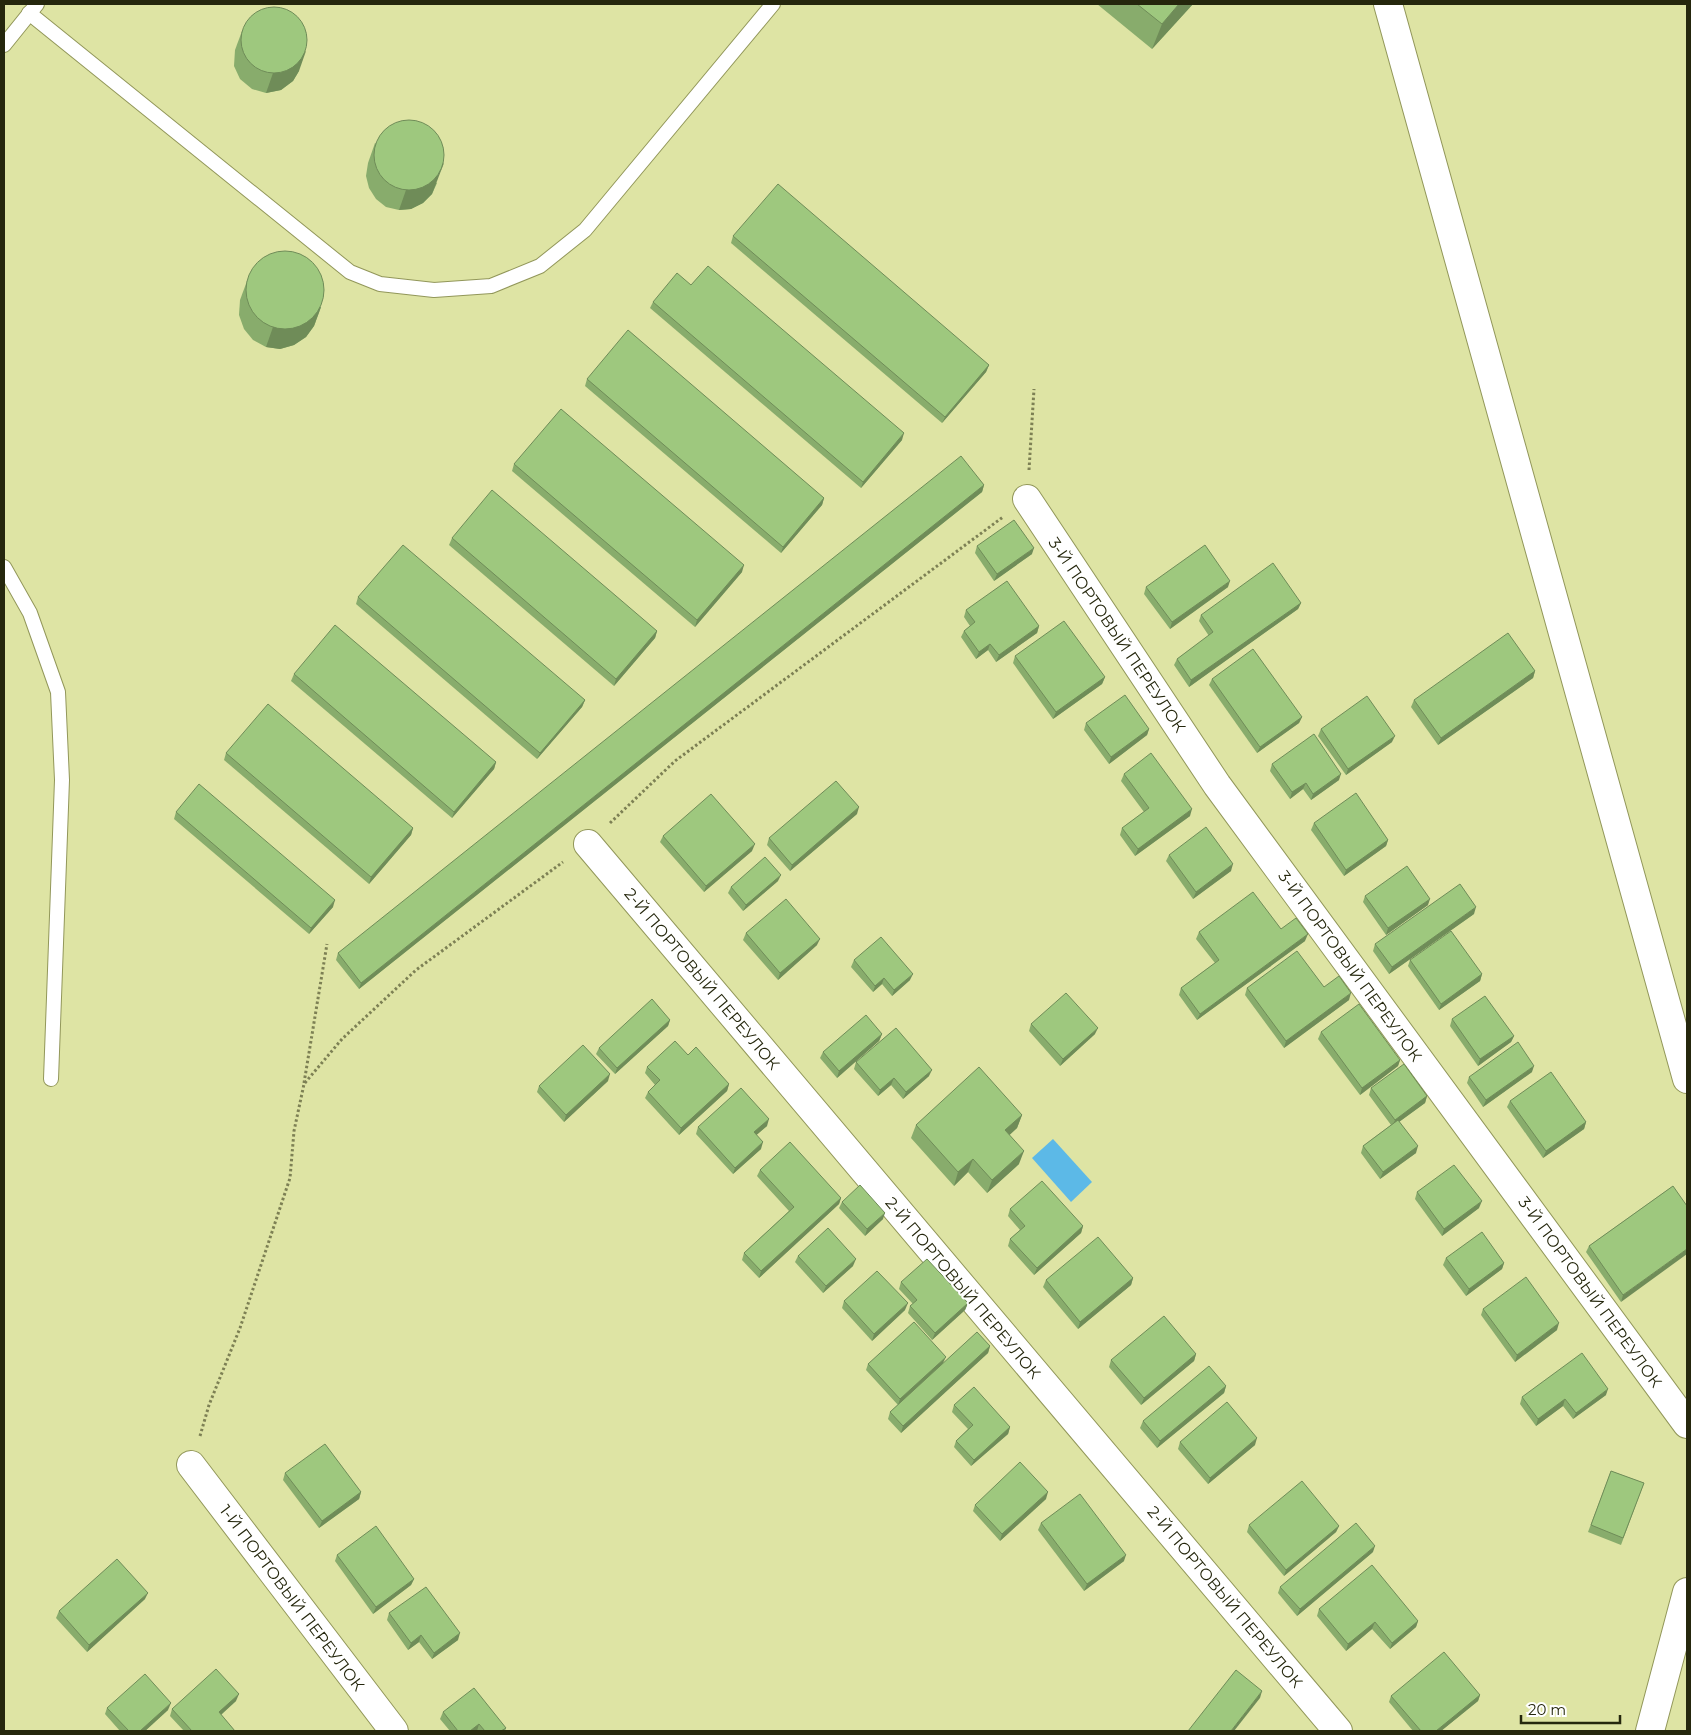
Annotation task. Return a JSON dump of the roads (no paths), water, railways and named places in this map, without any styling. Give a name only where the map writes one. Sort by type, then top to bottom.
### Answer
[{"type":"street","points":[[1388,4],[1687,1079]]},
{"type":"street","name":"3-Й ПОРТОВЫЙ ПЕРЕУЛОК","points":[[1027,499],[1217,785],[1687,1424]]},
{"type":"street","name":"2-Й ПОРТОВЫЙ ПЕРЕУЛОК","points":[[588,844],[1338,1731]]},
{"type":"street","name":"1-Й ПОРТОВЫЙ ПЕРЕУЛОК","points":[[191,1465],[394,1731]]},
{"type":"street","points":[[1650,1731],[1687,1592]]},
{"type":"lane","points":[[4,45],[33,8],[350,272],[380,284],[434,290],[491,286],[540,266],[585,230],[773,4]]},
{"type":"lane","points":[[4,567],[30,613],[58,692],[62,780],[51,1079]]},
{"type":"water","points":[[1053,1139],[1092,1182],[1071,1202],[1032,1158]]}]
